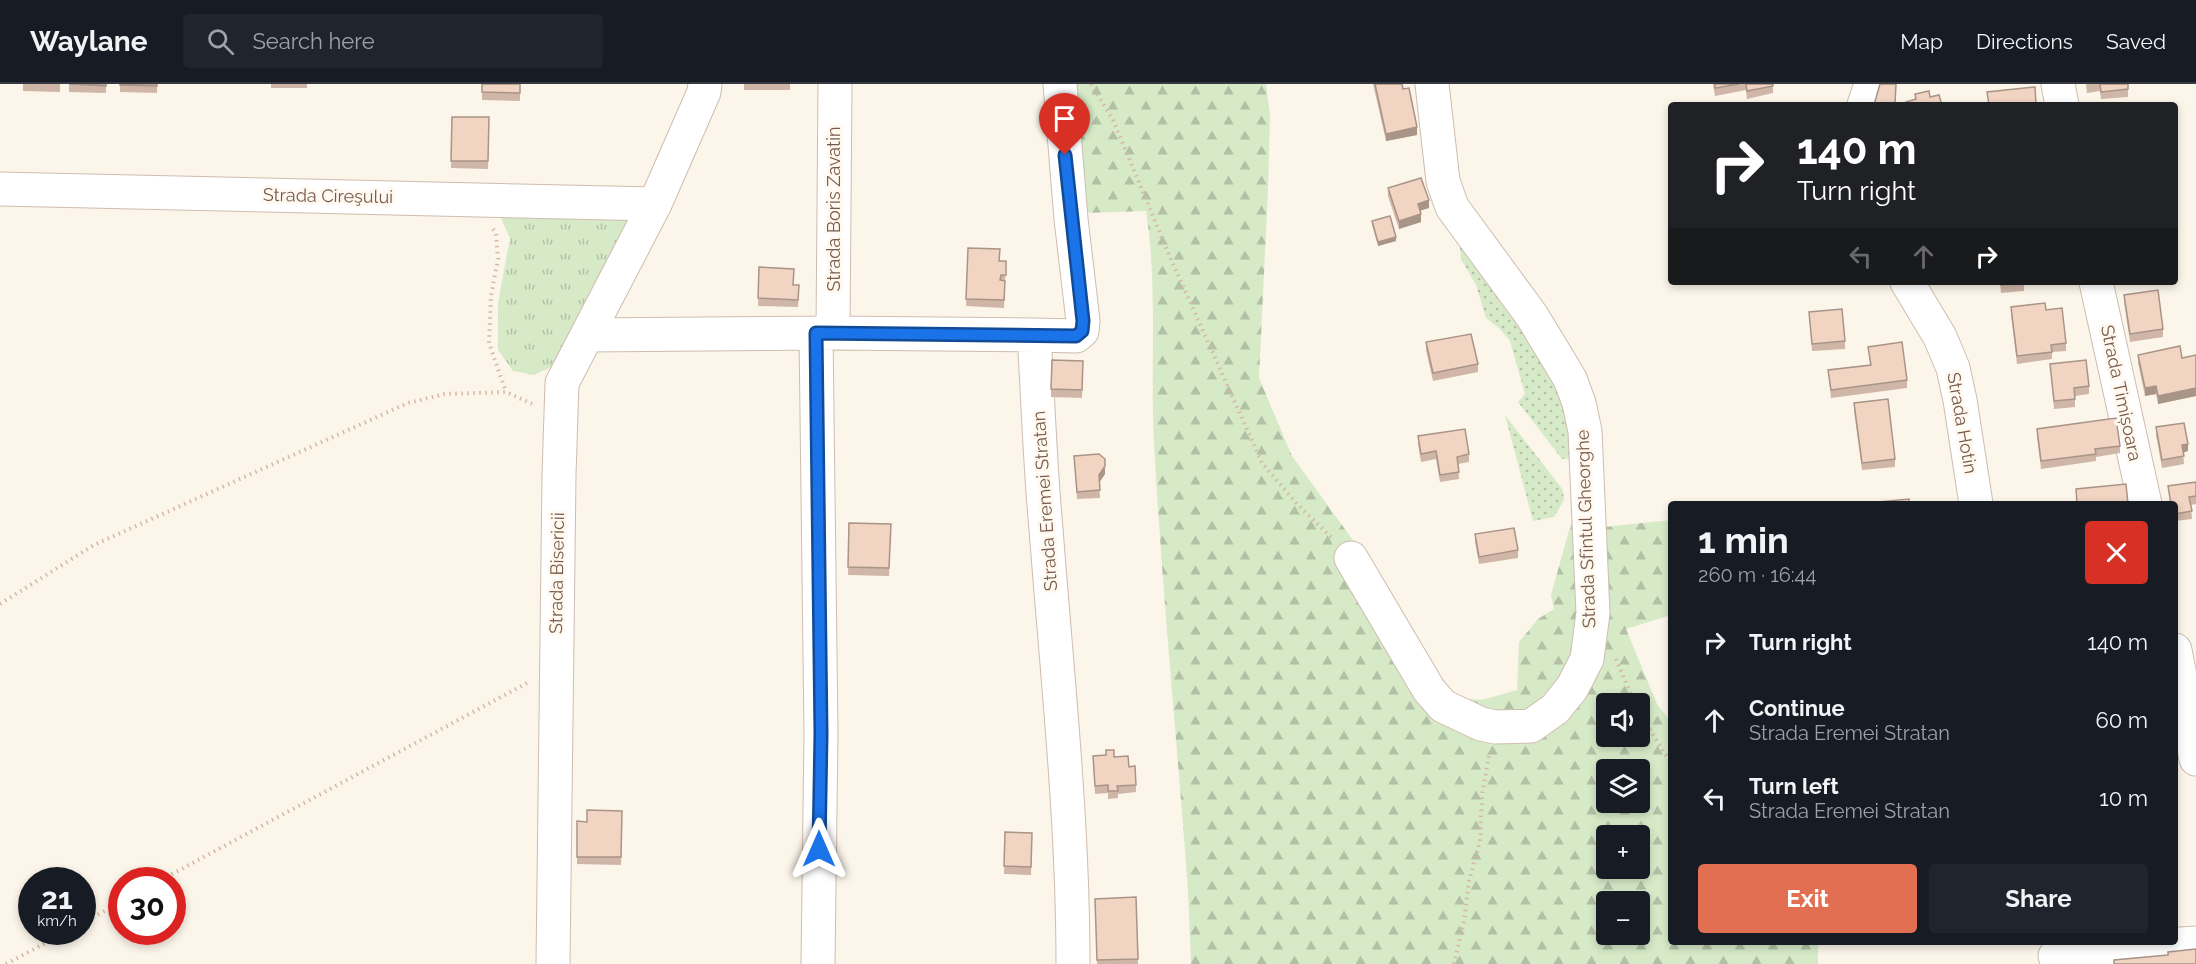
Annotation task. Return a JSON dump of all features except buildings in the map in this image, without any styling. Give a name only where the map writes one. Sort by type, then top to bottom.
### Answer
[{"type":"street","name":"Strada Bisericii","points":[[553,964],[562,383],[655,204],[704,92],[705,84]]},
{"type":"street","name":"Strada Boris Zavatin","points":[[818,964],[825,333],[835,84]]},
{"type":"street","points":[[587,336],[825,333],[1076,336],[1082,331],[1083,321],[1071,219],[1060,84]]},
{"type":"street","name":"Strada Sfîntul Gheorghe","points":[[1352,558],[1429,690],[1443,706],[1480,724],[1494,728],[1531,726],[1556,709],[1572,688],[1587,659],[1593,613],[1585,431],[1579,403],[1570,379],[1532,316],[1452,207],[1443,181],[1432,84]]},
{"type":"street","points":[[1865,102],[1871,84]]},
{"type":"street","points":[[2058,84],[2061,102]]},
{"type":"street","name":"Strada Cireşului","points":[[0,189],[655,204]]},
{"type":"street","name":"Strada Hotin","points":[[1909,285],[1940,337],[1953,368],[1976,501]]},
{"type":"street","name":"Strada Timișoara","points":[[2097,285],[2144,501]]},
{"type":"street","name":"Strada Eremei Stratan","points":[[1034,334],[1045,526],[1064,747],[1073,919],[1073,964]]},
{"type":"street","points":[[2178,666],[2196,759]]},
{"type":"street","points":[[2178,944],[2196,943]]},
{"type":"street","points":[[2055,954],[2166,945]]},
{"type":"path","points":[[1091,84],[1113,120],[1170,257],[1262,463],[1298,505],[1352,558]]},
{"type":"path","points":[[471,199],[496,233],[498,259],[491,296],[489,343],[506,392]]},
{"type":"path","points":[[0,604],[94,545],[408,403],[445,394],[506,392],[532,404]]},
{"type":"path","points":[[185,867],[537,677]]},
{"type":"path","points":[[1454,964],[1464,921],[1469,881],[1480,841],[1482,795],[1494,728]]},
{"type":"path","points":[[1650,730],[1668,758]]},
{"type":"path","points":[[6,964],[42,945]]},
{"type":"green space","points":[[1073,84],[1266,84],[1270,115],[1259,378],[1292,456],[1368,561],[1448,697],[1482,700],[1517,690],[1519,642],[1538,619],[1554,609],[1551,595],[1577,502],[1604,527],[1668,520],[1668,616],[1626,629],[1657,704],[1668,718],[1668,945],[1818,945],[1818,964],[1191,964],[1188,890],[1157,498],[1150,239],[1146,211],[1083,213]]},
{"type":"green space","points":[[499,214],[635,216],[560,363],[534,375],[513,371],[498,350],[498,303],[510,238]]},
{"type":"green space","points":[[1459,238],[1558,369],[1573,458],[1562,459],[1518,402],[1525,394],[1510,341],[1486,318],[1476,285],[1461,259]]},
{"type":"green space","points":[[1505,415],[1563,490],[1564,500],[1554,517],[1533,521]]},
{"type":"route","points":[[819,849],[821,733],[816,333],[1076,336],[1082,331],[1083,321],[1065,155]]}]
